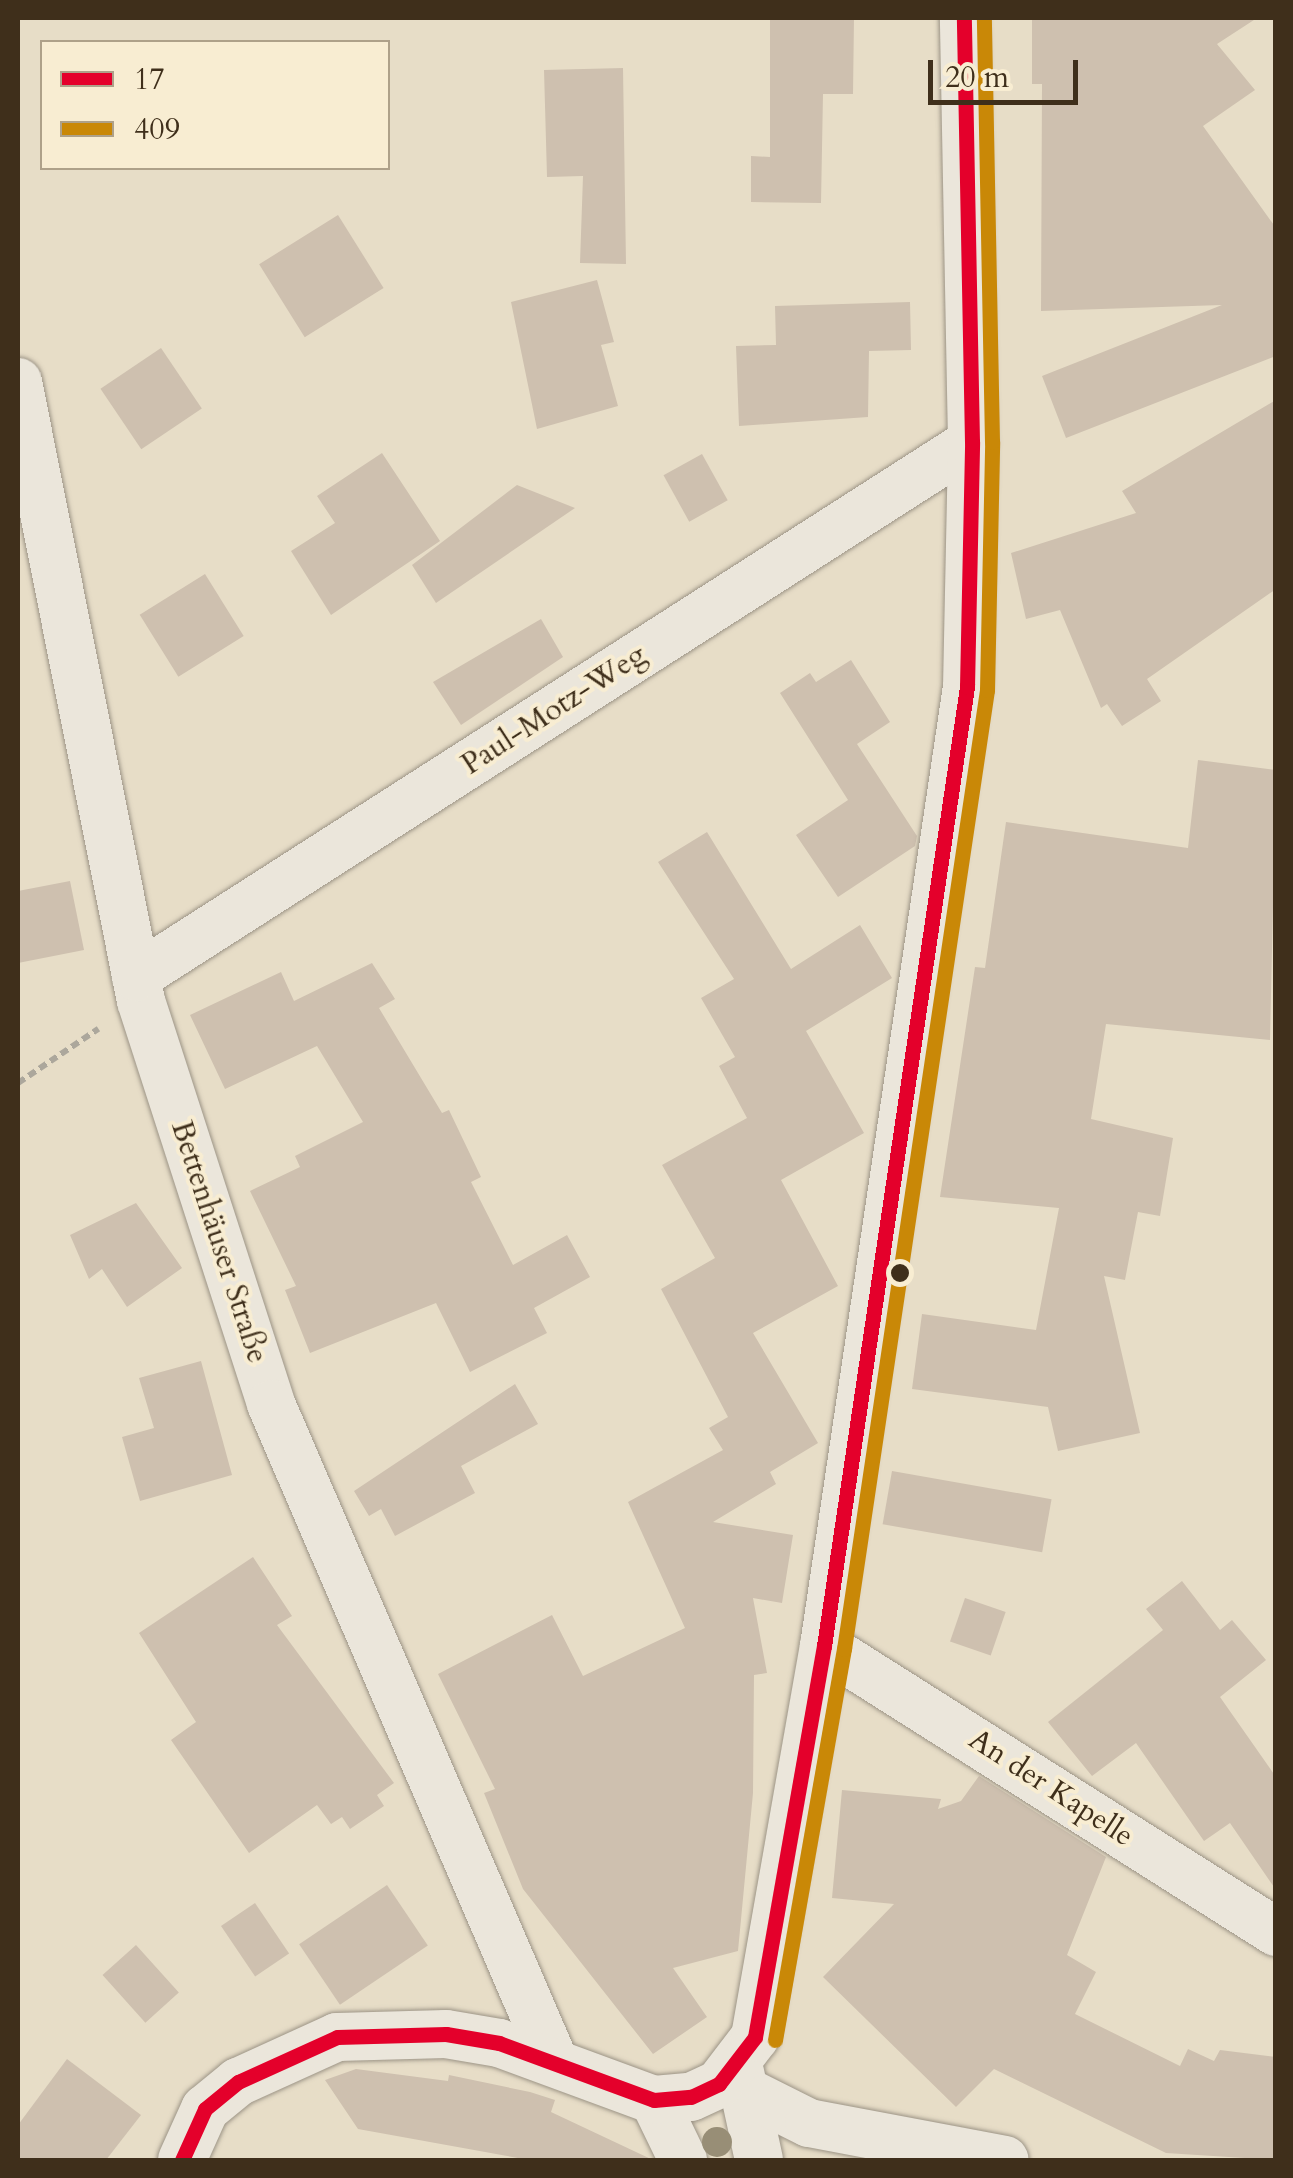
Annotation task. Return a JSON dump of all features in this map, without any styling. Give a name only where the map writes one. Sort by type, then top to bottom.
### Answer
[{"type":"street","points":[[760,2160],[747,2066],[824,1646],[967,687],[972,442],[964,18]]},
{"type":"street","name":"Bettenhäuser Straße","points":[[18,382],[138,989],[272,1404],[554,2060]]},
{"type":"street","name":"Paul-Motz-Weg","points":[[138,989],[972,442]]},
{"type":"street","name":"An der Kapelle","points":[[824,1646],[1276,1932]]},
{"type":"street","points":[[180,2155],[205,2109],[238,2082],[337,2037],[446,2034],[554,2060],[606,2086],[654,2100],[691,2097],[747,2066]]},
{"type":"street","points":[[747,2066],[809,2123],[1005,2160]]},
{"type":"street","points":[[654,2100],[683,2160]]},
{"type":"path","points":[[18,1083],[138,989]]},
{"type":"building","points":[[770,18],[854,18],[853,94],[823,94],[821,203],[751,202],[751,156],[770,157]]},
{"type":"building","points":[[1032,18],[1257,18],[1217,44],[1255,90],[1203,126],[1276,228],[1276,356],[1066,438],[1042,376],[1222,305],[1041,311],[1042,84],[1032,84]]},
{"type":"building","points":[[623,68],[626,264],[580,263],[583,176],[547,177],[544,70]]},
{"type":"building","points":[[338,215],[384,288],[305,337],[259,264]]},
{"type":"building","points":[[597,280],[614,342],[601,345],[618,406],[537,429],[511,302]]},
{"type":"building","points":[[910,302],[911,350],[869,351],[868,417],[739,426],[736,346],[776,345],[775,306]]},
{"type":"building","points":[[161,348],[202,409],[141,449],[100,389]]},
{"type":"building","points":[[1276,400],[1276,589],[1147,679],[1161,701],[1122,726],[1107,704],[1101,708],[1060,610],[1026,619],[1011,553],[1136,513],[1122,491]]},
{"type":"building","points":[[382,453],[440,541],[331,615],[291,551],[335,523],[317,496]]},
{"type":"building","points":[[702,454],[728,500],[689,522],[664,475]]},
{"type":"building","points":[[517,485],[575,508],[436,603],[412,565]]},
{"type":"building","points":[[205,574],[244,636],[178,677],[140,615]]},
{"type":"building","points":[[541,619],[563,657],[461,725],[433,682]]},
{"type":"building","points":[[851,660],[890,722],[857,744],[917,836],[915,846],[838,897],[796,835],[848,800],[780,693],[810,673],[816,682]]},
{"type":"building","points":[[1198,760],[1276,770],[1270,1040],[1106,1024],[1091,1119],[1173,1138],[1160,1216],[1138,1212],[1125,1280],[1104,1276],[1140,1433],[1058,1451],[1048,1407],[912,1389],[922,1314],[1036,1330],[1059,1208],[940,1197],[975,967],[985,968],[1006,822],[1188,848]]},
{"type":"building","points":[[707,832],[791,969],[860,925],[892,978],[806,1031],[864,1133],[781,1180],[838,1286],[753,1333],[818,1443],[770,1472],[776,1484],[713,1522],[793,1535],[782,1603],[753,1598],[767,1673],[754,1675],[753,1793],[738,1951],[673,1968],[707,2017],[653,2054],[523,1889],[484,1793],[495,1789],[438,1674],[552,1615],[583,1676],[685,1628],[628,1502],[723,1450],[709,1428],[728,1417],[661,1289],[715,1258],[662,1165],[747,1118],[719,1066],[735,1057],[701,998],[734,979],[658,862]]},
{"type":"building","points":[[70,881],[84,950],[18,963],[18,891]]},
{"type":"building","points":[[372,963],[395,999],[379,1008],[442,1113],[449,1110],[481,1177],[471,1182],[513,1265],[567,1235],[590,1277],[534,1308],[547,1333],[470,1372],[436,1303],[310,1353],[285,1290],[296,1286],[250,1191],[300,1167],[295,1156],[363,1122],[317,1046],[225,1089],[190,1015],[281,972],[294,1001]]},
{"type":"building","points":[[136,1203],[182,1268],[127,1307],[102,1269],[89,1279],[70,1235]]},
{"type":"building","points":[[201,1361],[232,1475],[140,1501],[122,1437],[154,1428],[139,1378]]},
{"type":"building","points":[[515,1384],[538,1424],[461,1466],[475,1493],[395,1536],[381,1509],[369,1516],[354,1491]]},
{"type":"building","points":[[892,1471],[1052,1499],[1042,1552],[883,1524]]},
{"type":"building","points":[[253,1557],[292,1616],[277,1625],[394,1783],[377,1795],[384,1806],[350,1829],[342,1817],[331,1824],[317,1805],[249,1853],[171,1740],[196,1722],[139,1633]]},
{"type":"building","points":[[1182,1581],[1220,1630],[1232,1620],[1266,1660],[1220,1697],[1276,1777],[1276,1890],[1230,1823],[1204,1841],[1136,1743],[1092,1776],[1048,1722],[1163,1630],[1146,1609]]},
{"type":"building","points":[[965,1598],[1006,1612],[991,1655],[950,1641]]},
{"type":"building","points":[[979,1776],[1106,1857],[1067,1955],[1096,1972],[1075,2014],[1180,2066],[1188,2049],[1214,2061],[1220,2050],[1276,2057],[1276,2160],[1166,2153],[994,2069],[956,2107],[823,1977],[894,1904],[832,1898],[842,1790],[941,1799],[938,1809],[961,1801]]},
{"type":"building","points":[[387,1885],[428,1946],[340,2005],[299,1944]]},
{"type":"building","points":[[255,1903],[289,1954],[255,1976],[221,1926]]},
{"type":"building","points":[[136,1945],[179,1993],[145,2023],[103,1975]]},
{"type":"building","points":[[67,2059],[141,2115],[106,2160],[18,2160],[18,2125]]},
{"type":"building","points":[[356,2069],[448,2081],[449,2075],[530,2092],[555,2100],[551,2112],[653,2160],[529,2160],[358,2129],[325,2080]]},
{"type":"transit line","name":"17","points":[[182,2160],[205,2109],[238,2082],[337,2037],[446,2034],[499,2043],[654,2100],[691,2097],[719,2084],[755,2037],[824,1646],[967,687],[972,442],[964,18]]},
{"type":"transit line","name":"409","points":[[775,2040],[844,1649],[987,690],[992,442],[984,18]]}]
